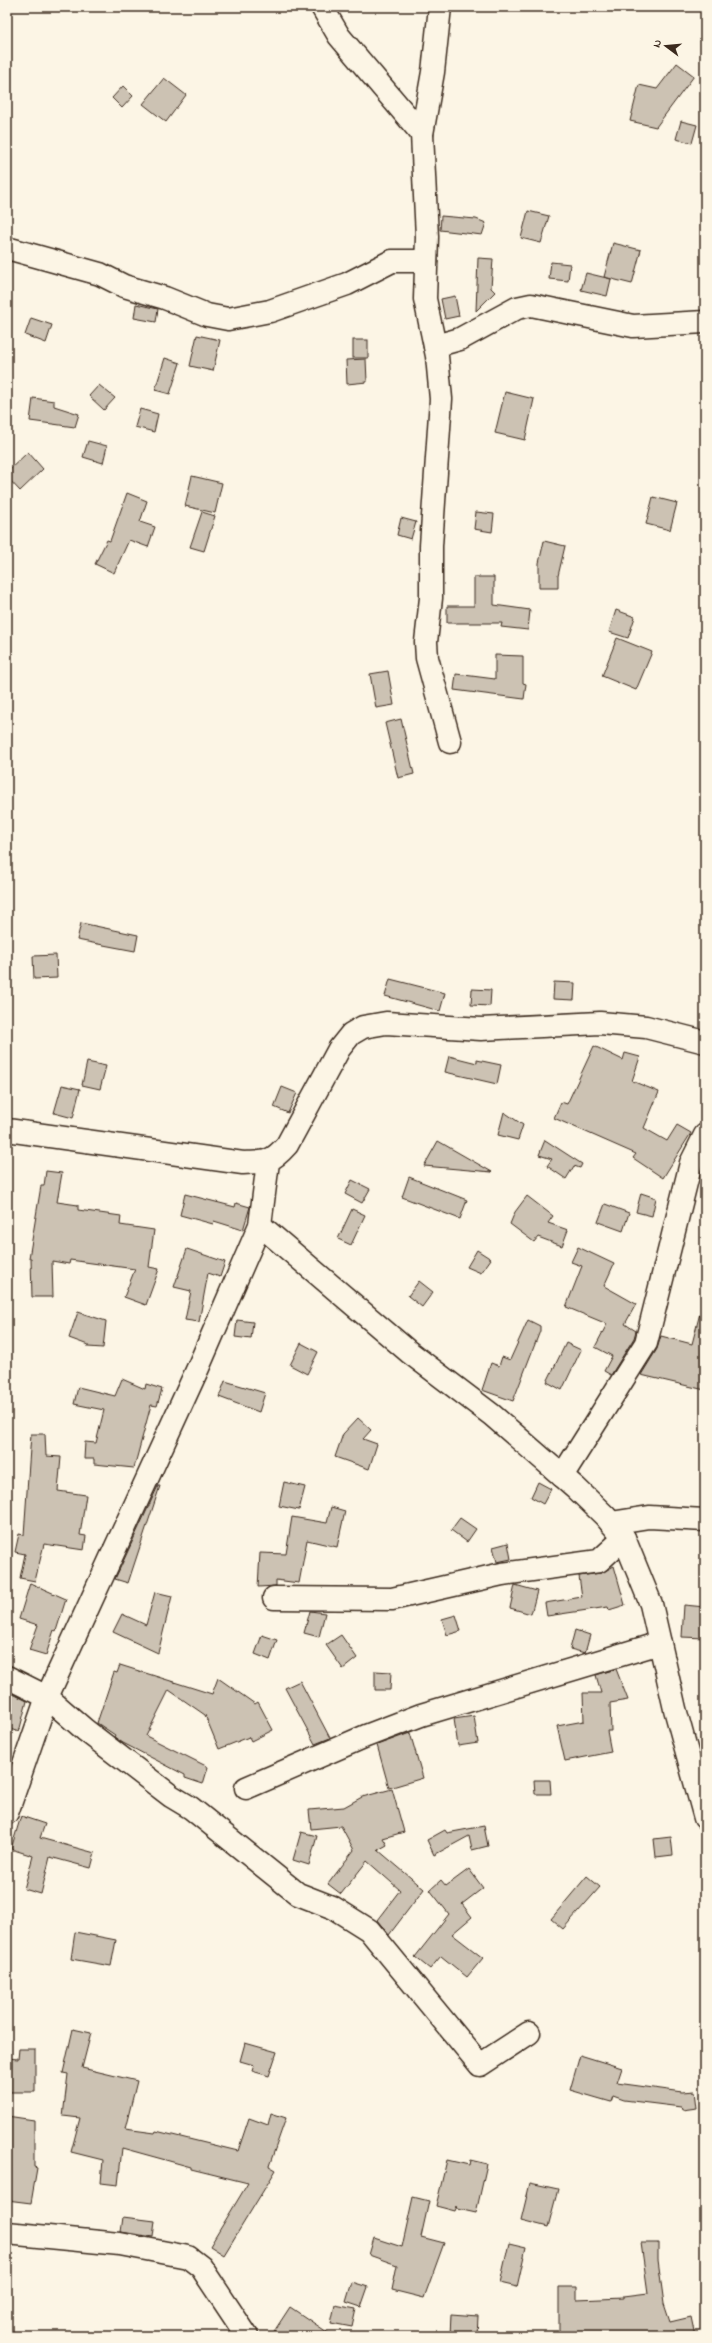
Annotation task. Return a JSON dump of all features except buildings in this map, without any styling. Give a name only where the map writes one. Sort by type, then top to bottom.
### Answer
[{"type":"street","points":[[322,7],[339,36],[422,134]]},
{"type":"street","points":[[440,7],[433,72],[422,134],[426,262],[425,299],[435,346],[441,399],[432,546],[431,598],[426,642],[427,658],[450,742]]},
{"type":"street","points":[[7,248],[100,274],[124,286],[165,298],[207,315],[228,319],[270,311],[347,284],[392,261],[426,262]]},
{"type":"street","points":[[435,346],[460,339],[516,308],[531,305],[633,326],[705,322]]},
{"type":"street","points":[[7,1130],[243,1163],[268,1162],[277,1156],[287,1145],[339,1049],[351,1034],[363,1028],[386,1023],[481,1029],[600,1023],[646,1028],[705,1042]]},
{"type":"street","points":[[562,1476],[646,1343],[691,1163],[705,1135]]},
{"type":"street","points":[[7,1813],[47,1697],[198,1368],[260,1225],[268,1162]]},
{"type":"street","points":[[260,1225],[386,1333],[492,1415],[562,1476],[618,1531],[651,1604],[675,1709],[705,1818]]},
{"type":"street","points":[[274,1598],[392,1599],[502,1574],[599,1561],[618,1531],[650,1517],[705,1520]]},
{"type":"street","points":[[246,1788],[366,1736],[421,1715],[660,1643]]},
{"type":"street","points":[[7,1677],[47,1697],[85,1730],[171,1796],[191,1808],[298,1894],[334,1908],[369,1930],[480,2065],[529,2033]]},
{"type":"street","points":[[7,2233],[120,2244],[188,2257],[201,2267],[247,2336]]}]
